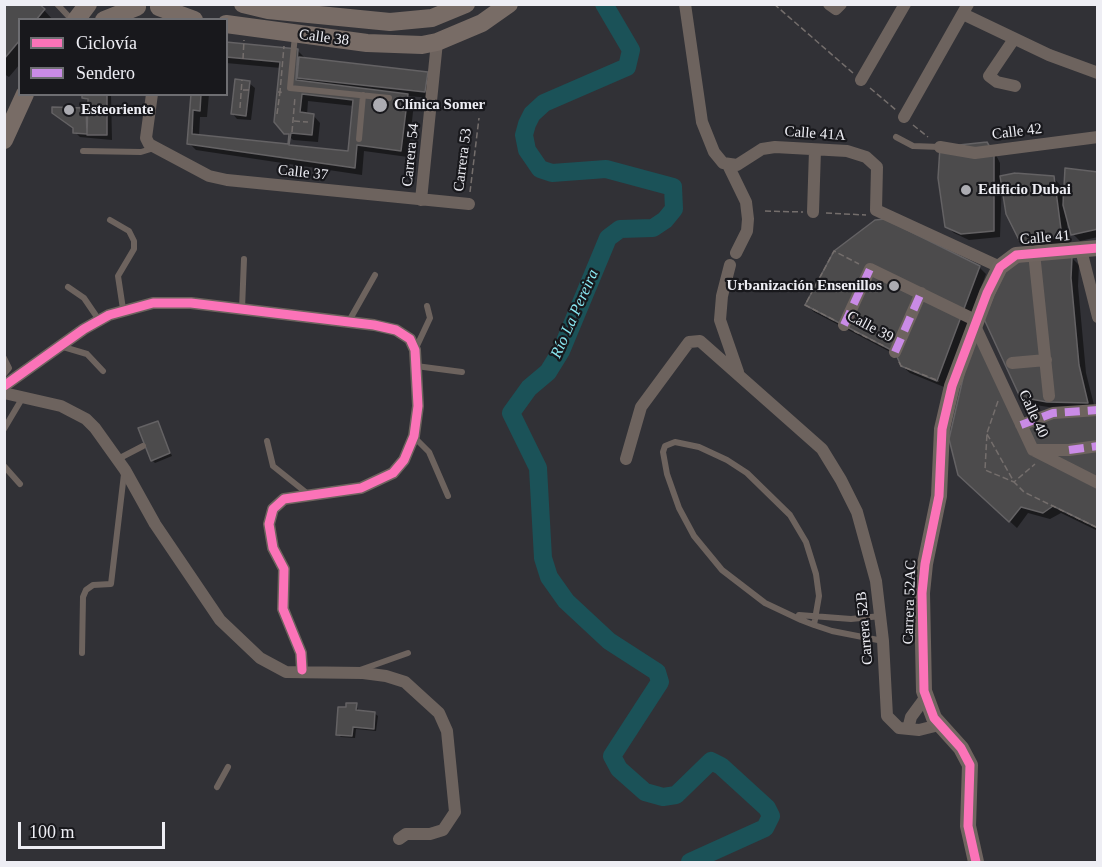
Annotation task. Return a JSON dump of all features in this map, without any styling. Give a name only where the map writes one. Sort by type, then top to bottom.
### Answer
[{"type":"main road","name":"Calle 38","points":[[243,4],[268,10],[390,22],[432,18],[466,4]]},
{"type":"main road","points":[[429,43],[482,23],[509,4]]},
{"type":"main road","points":[[108,18],[134,6],[162,6],[189,18]]},
{"type":"main road","name":"Calle 38","points":[[228,24],[367,43],[429,43]]},
{"type":"main road","points":[[4,116],[18,89]]},
{"type":"main road","points":[[4,140],[24,96]]},
{"type":"street","points":[[685,4],[702,122],[714,152],[728,165],[746,202],[747,231],[736,253]]},
{"type":"street","points":[[861,80],[905,4]]},
{"type":"street","points":[[904,117],[966,9],[1014,39],[1098,73]]},
{"type":"street","points":[[1014,39],[989,76],[997,82],[1015,86]]},
{"type":"street","name":"Carrera 54","points":[[421,200],[429,43]]},
{"type":"street","name":"Calle 37","points":[[152,96],[146,138],[155,148],[209,176],[227,180],[469,204]]},
{"type":"street","name":"Calle 42","points":[[940,147],[975,153],[1098,137]]},
{"type":"street","name":"Calle 41A","points":[[728,165],[736,165],[762,150],[775,147],[847,151],[866,157],[877,167],[876,210],[1000,267]]},
{"type":"street","points":[[813,212],[815,150]]},
{"type":"street","points":[[1089,249],[1098,317]]},
{"type":"street","name":"Calle 41","points":[[1000,267],[1016,255],[1089,249]]},
{"type":"street","points":[[1034,253],[1049,396]]},
{"type":"street","points":[[730,265],[722,296],[720,320],[739,375]]},
{"type":"street","name":"Carrera 52AC","points":[[976,862],[968,826],[970,765],[961,748],[939,725],[926,698],[922,593],[924,564],[939,496],[942,429],[952,386],[1000,267]]},
{"type":"street","points":[[844,325],[870,269],[921,293],[976,324]]},
{"type":"street","points":[[895,352],[921,293]]},
{"type":"street","points":[[4,386],[99,320],[123,309],[153,303],[191,303],[348,322],[396,330],[410,339],[415,350],[418,406],[414,436],[404,459],[393,473],[361,488],[309,494],[278,503],[273,509],[269,525],[273,548],[284,568],[282,609],[301,653],[302,670]]},
{"type":"street","name":"Calle 40","points":[[976,324],[1021,424],[1038,454],[1098,483]]},
{"type":"street","name":"Carrera 52B","points":[[626,459],[640,407],[689,342],[700,341],[822,449],[857,512],[868,546],[882,616],[884,710],[891,723],[899,728],[908,729]]},
{"type":"street","points":[[1012,363],[1046,360]]},
{"type":"street","points":[[4,393],[60,406],[86,419],[121,465],[155,524],[220,620],[260,658],[286,672],[302,670],[354,672],[386,676],[405,682],[439,713],[447,731],[455,802],[451,821],[443,830],[430,834],[406,834],[399,839]]},
{"type":"street","points":[[1021,424],[1053,413],[1098,410]]},
{"type":"street","points":[[1038,454],[1098,446]]},
{"type":"street","points":[[926,698],[911,717],[908,729],[939,725]]},
{"type":"lane","points":[[57,4],[82,11]]},
{"type":"lane","points":[[290,34],[290,88],[389,98]]},
{"type":"lane","points":[[359,139],[363,95]]},
{"type":"lane","points":[[896,137],[913,146],[940,147]]},
{"type":"lane","points":[[83,152],[141,152],[155,148]]},
{"type":"lane","points":[[110,220],[129,231],[134,241],[134,249],[118,276],[123,309]]},
{"type":"lane","points":[[242,309],[244,259]]},
{"type":"lane","points":[[348,322],[375,275]]},
{"type":"lane","points":[[68,287],[84,298],[99,320]]},
{"type":"lane","points":[[415,350],[430,318],[427,306]]},
{"type":"lane","points":[[60,346],[87,354],[103,372]]},
{"type":"lane","points":[[4,358],[9,368],[4,375]]},
{"type":"lane","points":[[416,366],[462,372]]},
{"type":"lane","points":[[4,429],[24,397]]},
{"type":"lane","points":[[414,436],[429,452],[448,496]]},
{"type":"lane","points":[[267,441],[273,466],[309,494]]},
{"type":"lane","points":[[815,621],[819,596],[816,574],[806,542],[790,515],[747,473],[727,460],[699,447],[669,443],[663,452],[667,474],[679,508],[694,536],[722,570],[765,603],[789,614],[883,641]]},
{"type":"lane","points":[[82,653],[83,597],[86,590],[93,585],[111,584],[121,465],[143,446]]},
{"type":"lane","points":[[4,466],[21,484]]},
{"type":"lane","points":[[815,621],[882,616]]},
{"type":"lane","points":[[354,672],[408,653]]},
{"type":"lane","points":[[218,787],[228,767]]},
{"type":"path","points":[[277,114],[290,34]]},
{"type":"path","points":[[243,59],[244,40]]},
{"type":"path","points":[[240,108],[242,80]]},
{"type":"path","points":[[242,90],[249,90]]},
{"type":"path","points":[[292,132],[296,94]]},
{"type":"path","points":[[295,105],[300,105]]},
{"type":"path","points":[[293,121],[308,122]]},
{"type":"path","points":[[1004,386],[987,433],[985,470],[1014,482]]},
{"type":"path","points":[[987,433],[1014,482],[1023,492],[1097,528],[1098,524]]},
{"type":"path","points":[[1014,482],[1038,454]]},
{"type":"building","points":[[4,4],[39,4],[45,9],[38,18],[18,18],[18,42],[4,59]]},
{"type":"building","name":"Clínica Somer","points":[[228,42],[298,49],[296,80],[408,94],[401,151],[357,145],[355,168],[187,144],[191,96],[201,96],[200,111],[193,110],[192,134],[288,144],[289,134],[284,134],[274,122],[280,62],[228,57]],"holes":[[[302,94],[353,100],[348,151],[289,145],[291,133],[312,135],[314,114],[300,112]]]},
{"type":"building","points":[[299,57],[428,72],[425,92],[297,78]]},
{"type":"building","points":[[235,79],[250,81],[246,116],[231,114]]},
{"type":"building","points":[[82,96],[107,96],[107,135],[87,135],[88,99]]},
{"type":"building","points":[[52,107],[86,108],[87,134],[73,133],[73,128],[52,113]]},
{"type":"building","name":"Edificio Dubai","points":[[987,142],[994,154],[994,231],[961,234],[945,227],[938,178],[940,147]]},
{"type":"building","points":[[1065,168],[1098,172],[1098,229],[1071,235],[1063,205]]},
{"type":"building","points":[[1015,173],[1054,176],[1062,237],[1020,242],[1006,214],[1000,176]]},
{"type":"building","name":"Urbanización Ensenillos","points":[[885,219],[980,266],[937,381],[901,366],[895,352],[805,305],[834,251],[875,220]]},
{"type":"building","points":[[1034,257],[1072,257],[1071,278],[1079,365],[1088,403],[1047,402],[1020,397],[984,319],[1006,266]]},
{"type":"building","points":[[975,326],[1025,423],[1098,410],[1098,528],[1053,506],[1043,513],[1021,507],[1009,522],[958,475],[949,439]]},
{"type":"building","points":[[158,421],[170,453],[151,461],[138,428]]},
{"type":"building","points":[[346,703],[357,703],[356,710],[375,712],[374,729],[353,727],[352,736],[336,735],[338,707],[346,707]]},
{"type":"waterway","name":"Río La Pereira","points":[[604,4],[631,50],[627,67],[544,103],[532,114],[527,124],[524,135],[527,150],[540,169],[552,173],[606,169],[673,187],[674,209],[665,220],[653,228],[620,229],[608,238],[561,351],[548,372],[529,388],[511,413],[538,468],[543,558],[549,577],[566,601],[609,641],[657,672],[660,682],[612,756],[619,769],[645,792],[663,797],[676,795],[711,761],[721,766],[767,808],[771,816],[765,828],[690,862]]},
{"type":"marked path","points":[[844,325],[870,269]]},
{"type":"marked path","points":[[895,352],[921,293]]},
{"type":"marked path","points":[[1021,425],[1053,413],[1098,410]]},
{"type":"marked path","points":[[1069,450],[1098,446]]},
{"type":"cycle path","points":[[976,862],[968,826],[970,765],[961,748],[934,718],[924,691],[922,593],[925,564],[939,496],[942,429],[952,386],[987,293],[1000,267],[1016,255],[1098,248]]},
{"type":"cycle path","points":[[4,386],[84,329],[109,315],[153,303],[191,303],[374,325],[396,330],[410,339],[415,350],[418,406],[414,436],[404,460],[393,473],[361,488],[284,499],[273,509],[269,524],[273,548],[284,569],[283,609],[301,653],[302,670]]},
{"type":"place","name":"Clínica Somer","points":[[380,105]]},
{"type":"place","name":"Esteoriente","points":[[69,110]]},
{"type":"place","name":"Edificio Dubai","points":[[966,190]]},
{"type":"place","name":"Urbanización Ensenillos","points":[[894,286]]}]
